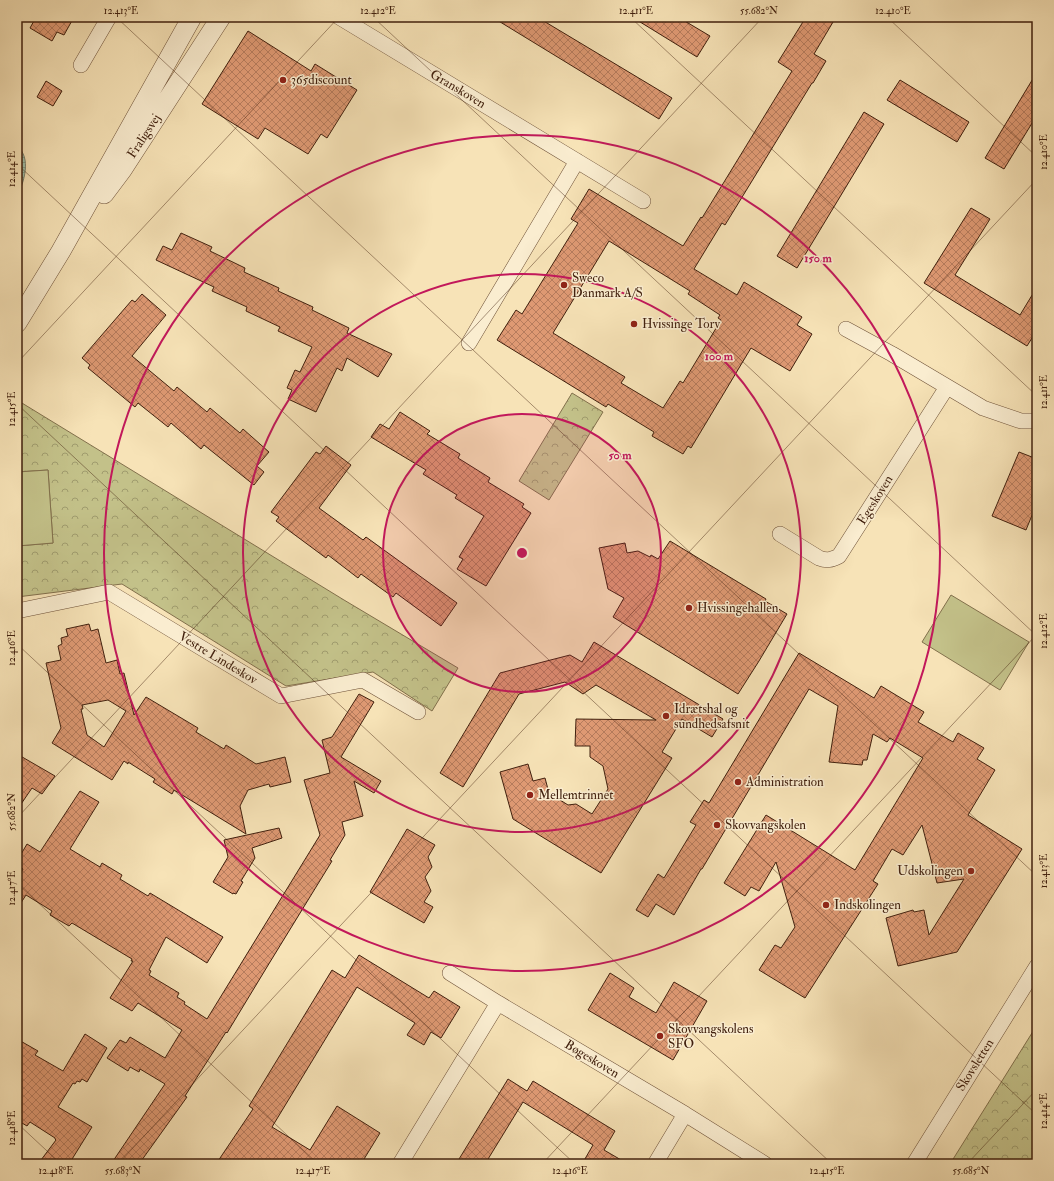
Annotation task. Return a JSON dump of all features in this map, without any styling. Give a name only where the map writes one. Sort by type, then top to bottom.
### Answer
[{"type":"street","points":[[81,65],[109,17]]},
{"type":"street","name":"Fraligsvej","points":[[17,323],[61,251],[192,17]]},
{"type":"street","name":"Fraligsvej","points":[[61,251],[122,170],[221,17]]},
{"type":"street","name":"Granskoven","points":[[339,17],[643,201]]},
{"type":"street","points":[[469,343],[577,161]]},
{"type":"street","points":[[846,329],[892,354],[983,408],[1020,421],[1037,421]]},
{"type":"street","name":"Egeskoven","points":[[780,534],[819,558],[832,560],[839,556],[947,387]]},
{"type":"street","name":"Vestre Lindeskov","points":[[17,610],[109,592],[281,696],[363,680],[418,712]]},
{"type":"street","name":"Skovsletten","points":[[914,1164],[1037,966]]},
{"type":"street","name":"Bøgeskoven","points":[[450,973],[685,1114],[765,1164]]},
{"type":"street","points":[[400,1164],[498,1003]]},
{"type":"street","points":[[655,1164],[685,1114]]},
{"type":"green space","points":[[572,393],[603,412],[549,500],[519,481]]},
{"type":"green space","points":[[17,400],[458,668],[432,711],[373,672],[286,686],[122,584],[17,597],[17,546],[53,543],[48,470],[17,472]]},
{"type":"green space","points":[[48,470],[53,543],[17,546],[17,472]]},
{"type":"green space","points":[[951,595],[1029,642],[1000,690],[922,642]]},
{"type":"green space","points":[[1037,1025],[1037,1164],[950,1164]]},
{"type":"shaded area","points":[[17,146],[22,151],[24,157],[25,170],[17,197]]},
{"type":"building","points":[[32,17],[74,17],[64,35],[57,32],[52,41],[30,28],[35,19]]},
{"type":"building","points":[[492,17],[537,17],[672,98],[659,119]]},
{"type":"building","points":[[632,17],[678,17],[710,36],[697,57]]},
{"type":"building","points":[[806,17],[836,17],[814,54],[826,61],[725,225],[722,223],[694,269],[737,295],[744,282],[802,317],[797,325],[812,334],[790,371],[751,348],[691,448],[688,446],[683,454],[652,436],[654,432],[608,404],[606,407],[497,340],[516,310],[522,314],[578,223],[571,219],[589,189],[683,246],[701,217],[702,218],[792,71],[778,62]],"holes":[[[609,241],[690,291],[688,294],[720,315],[718,318],[721,320],[683,383],[680,381],[663,408],[621,383],[625,377],[553,333]]]},
{"type":"building","points":[[248,31],[311,71],[315,64],[357,90],[327,138],[321,134],[308,154],[265,128],[258,139],[202,104]]},
{"type":"building","points":[[1037,72],[1037,115],[1004,169],[985,158]]},
{"type":"building","points":[[900,80],[969,122],[957,142],[887,100]]},
{"type":"building","points":[[46,81],[62,91],[53,106],[37,97]]},
{"type":"building","points":[[864,112],[884,124],[797,268],[777,256]]},
{"type":"building","points":[[971,208],[990,219],[955,275],[1020,315],[1037,287],[1037,330],[1027,346],[924,283]]},
{"type":"building","points":[[181,233],[212,247],[210,251],[245,268],[244,272],[279,288],[278,291],[313,307],[312,310],[349,328],[347,333],[392,354],[378,377],[347,358],[342,371],[337,368],[316,412],[288,399],[292,390],[287,388],[295,370],[300,372],[312,347],[278,331],[280,327],[246,311],[247,307],[212,291],[214,287],[156,260],[163,246],[172,250]]},
{"type":"building","points":[[142,294],[166,315],[132,356],[174,391],[177,387],[207,412],[210,408],[240,433],[243,429],[269,452],[257,466],[264,472],[254,485],[204,445],[201,449],[171,423],[168,427],[138,403],[135,407],[88,368],[90,365],[82,358],[132,300],[135,302]]},
{"type":"building","points":[[400,412],[430,431],[427,434],[460,454],[458,458],[490,478],[488,482],[524,504],[522,507],[531,513],[486,586],[457,569],[463,559],[459,557],[484,516],[455,498],[457,495],[423,474],[426,470],[371,437],[380,424],[389,429]]},
{"type":"building","points":[[326,446],[351,465],[319,508],[363,540],[366,537],[457,603],[441,626],[396,593],[393,597],[361,574],[358,578],[328,555],[326,558],[276,521],[279,517],[271,512],[316,452],[320,454]]},
{"type":"building","points":[[1019,452],[1037,459],[1037,503],[1026,530],[992,516]]},
{"type":"building","name":"Hvissingehallen","points":[[670,541],[766,599],[765,601],[787,614],[738,694],[613,617],[624,598],[608,589],[599,548],[625,543],[627,553],[638,551],[658,559]]},
{"type":"building","points":[[89,624],[91,631],[98,629],[106,663],[117,660],[120,674],[124,673],[134,715],[146,697],[198,728],[196,732],[224,749],[226,745],[256,764],[285,757],[291,782],[270,787],[269,784],[248,790],[240,806],[246,834],[174,790],[172,794],[153,782],[155,779],[128,762],[128,764],[124,761],[112,780],[52,743],[61,728],[46,663],[61,660],[58,646],[62,644],[61,638],[68,636],[66,629]],"holes":[[[108,700],[126,711],[104,747],[87,735],[81,709],[83,709],[82,705]]]},
{"type":"building","points":[[594,642],[723,719],[712,737],[682,719],[662,752],[672,758],[601,873],[513,819],[500,772],[528,764],[533,781],[545,778],[549,793],[568,805],[576,804],[592,814],[608,789],[603,766],[590,757],[590,746],[575,746],[576,719],[656,720],[596,685],[583,694],[565,682],[519,694],[463,787],[440,773],[500,673],[570,655],[582,662]]},
{"type":"building","points":[[799,653],[874,698],[881,686],[924,712],[918,722],[953,742],[958,733],[984,748],[977,759],[995,770],[968,815],[1022,849],[957,952],[898,966],[886,918],[913,910],[914,912],[924,910],[929,935],[964,879],[937,883],[922,825],[903,855],[892,849],[873,881],[878,884],[805,998],[759,970],[775,945],[781,948],[795,927],[776,862],[759,891],[751,887],[745,896],[724,883],[766,815],[855,870],[923,758],[890,738],[887,742],[873,734],[867,760],[863,760],[862,765],[829,762],[838,706],[809,689],[674,915],[656,904],[648,917],[636,910],[658,874],[664,878],[696,825],[690,822],[704,800],[709,803]]},
{"type":"building","points":[[359,694],[374,702],[341,757],[381,781],[374,793],[354,781],[363,816],[342,822],[345,835],[330,860],[332,861],[227,1033],[226,1032],[185,1096],[187,1097],[139,1164],[111,1164],[165,1084],[140,1069],[139,1072],[130,1067],[128,1071],[107,1058],[120,1040],[126,1043],[130,1037],[165,1058],[182,1030],[138,1003],[132,1011],[110,998],[133,961],[131,961],[132,959],[72,923],[69,926],[50,915],[52,911],[26,895],[17,909],[17,880],[23,869],[17,864],[17,861],[27,844],[40,852],[80,791],[99,802],[70,849],[100,867],[102,863],[122,875],[120,879],[148,896],[150,893],[223,937],[207,963],[166,937],[149,970],[151,971],[149,975],[179,993],[177,997],[185,1002],[184,1004],[207,1019],[320,835],[304,780],[330,773],[322,740],[332,737]]},
{"type":"building","points":[[17,754],[55,776],[42,794],[32,788],[17,810]]},
{"type":"building","points":[[279,828],[282,838],[252,848],[255,858],[241,881],[243,882],[236,894],[233,894],[213,882],[228,857],[224,840]]},
{"type":"building","points":[[407,829],[435,845],[428,857],[432,867],[425,877],[431,891],[424,902],[433,907],[424,923],[370,892]]},
{"type":"building","points":[[359,955],[429,998],[434,991],[460,1007],[441,1038],[431,1032],[424,1045],[407,1035],[415,1023],[357,987],[272,1127],[310,1150],[337,1106],[380,1133],[361,1164],[216,1164],[253,1109],[249,1106],[332,970],[345,978]]},
{"type":"building","name":"Skovvangskolens SFO","points":[[610,973],[634,988],[629,997],[656,1013],[674,982],[707,1001],[673,1060],[588,1010]]},
{"type":"building","points":[[85,1034],[107,1048],[87,1082],[82,1079],[80,1082],[77,1081],[75,1084],[73,1083],[58,1107],[92,1127],[69,1164],[38,1164],[56,1140],[30,1122],[27,1126],[17,1120],[17,1039],[38,1051],[35,1055],[63,1071]]},
{"type":"building","points":[[508,1079],[527,1091],[533,1081],[615,1131],[604,1150],[628,1164],[582,1164],[593,1145],[523,1102],[485,1164],[456,1164]]},
{"type":"place","name":"365discount","points":[[283,80]]},
{"type":"place","name":"Sweco Danmark A/S","points":[[564,285]]},
{"type":"place","name":"Hvissinge Torv","points":[[634,324]]},
{"type":"place","name":"Hvissingehallen","points":[[689,608]]},
{"type":"place","name":"Idrætshal og sundhedsafsnit","points":[[666,716]]},
{"type":"place","name":"Administration","points":[[738,782]]},
{"type":"place","name":"Mellemtrinnet","points":[[530,795]]},
{"type":"place","name":"Skovvangskolen","points":[[717,825]]},
{"type":"place","name":"Udskolingen","points":[[971,871]]},
{"type":"place","name":"Indskolingen","points":[[826,905]]},
{"type":"place","name":"Skovvangskolens SFO","points":[[660,1036]]}]
